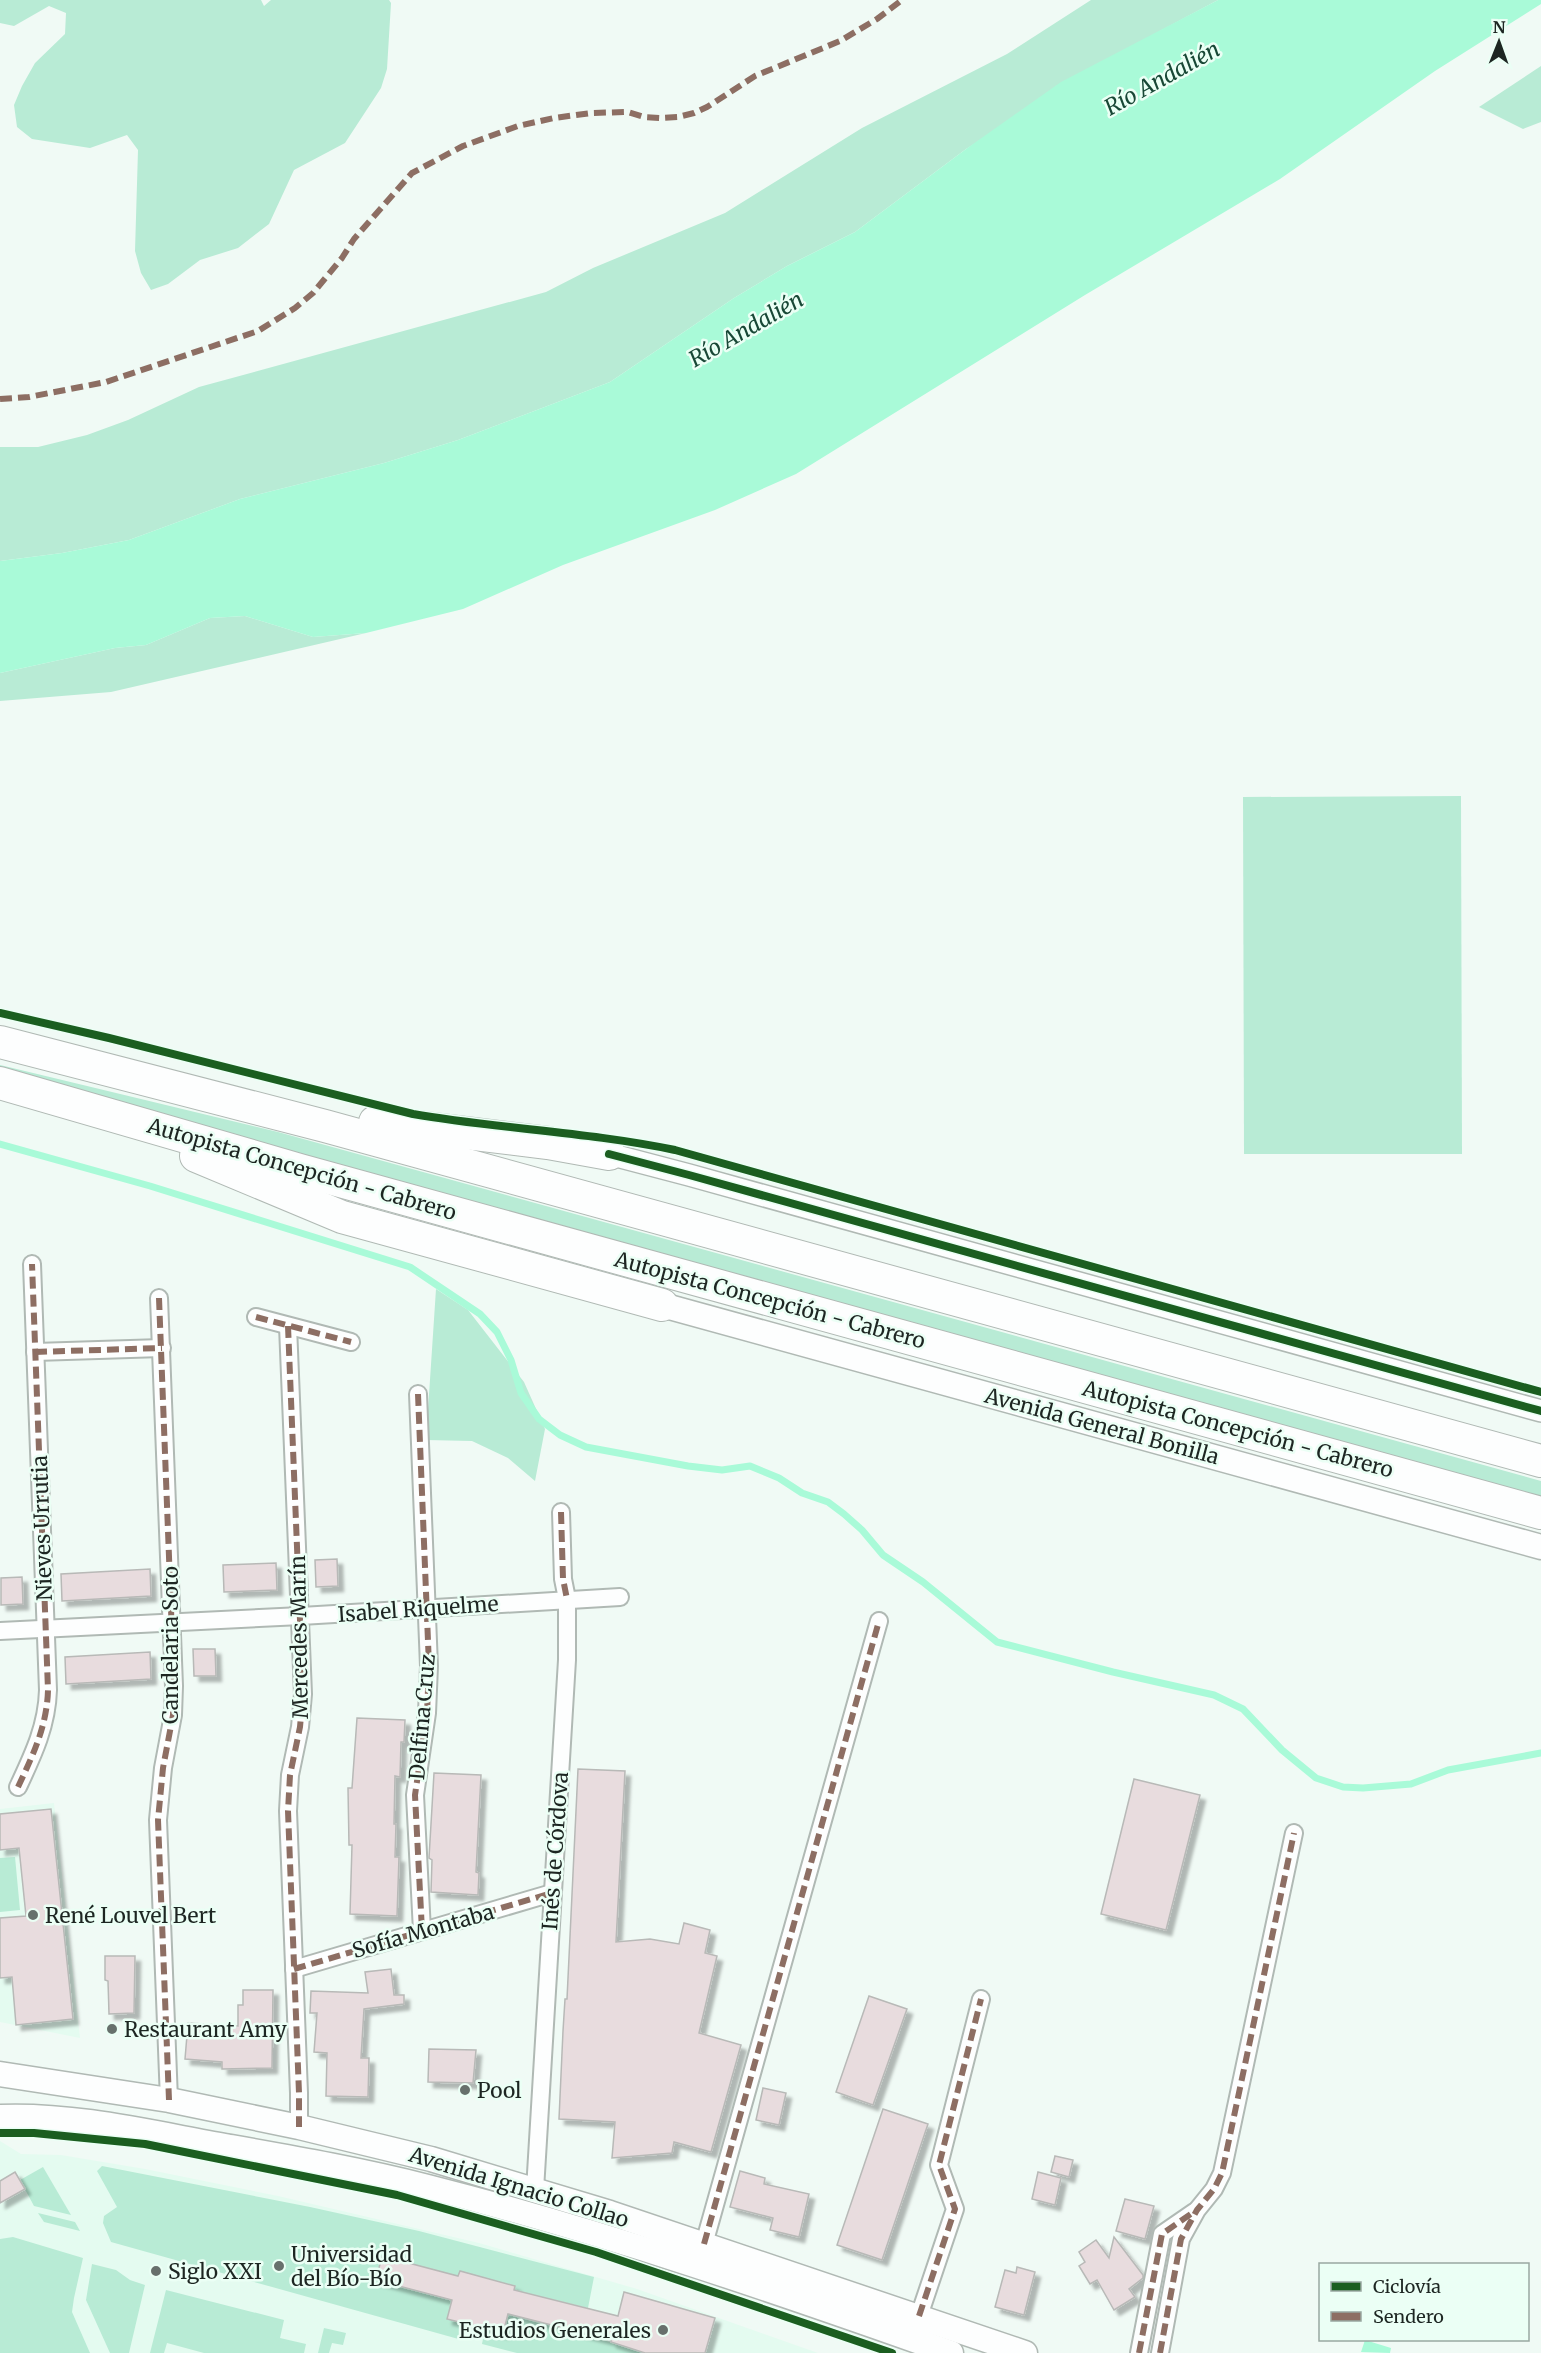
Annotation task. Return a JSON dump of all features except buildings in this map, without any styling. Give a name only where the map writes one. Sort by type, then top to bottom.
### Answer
[{"type":"highway","name":"Autopista Concepción - Cabrero","points":[[0,1042],[400,1146],[1541,1461]]},
{"type":"highway","name":"Autopista Concepción - Cabrero","points":[[0,1083],[323,1176],[1541,1513]]},
{"type":"highway","points":[[68,1103],[342,1216],[662,1305]]},
{"type":"highway","points":[[247,1106],[548,1143],[609,1154]]},
{"type":"main road","name":"Avenida General Bonilla","points":[[662,1305],[1541,1547]]},
{"type":"main road","name":"Avenida Ignacio Collao","points":[[0,2074],[169,2100],[382,2146],[535,2190],[704,2244],[1025,2353]]},
{"type":"main road","name":"Avenida Ignacio Collao","points":[[0,2117],[54,2119],[163,2134],[336,2166],[480,2201],[650,2252],[951,2353]]},
{"type":"street","points":[[609,1154],[689,1174],[1541,1411]]},
{"type":"street","name":"Nieves Urrutia","points":[[18,1786],[38,1744],[46,1720],[48,1690],[32,1264]]},
{"type":"street","name":"Candelaria Soto","points":[[159,1298],[174,1623],[175,1700],[161,1776],[158,1820],[169,2100]]},
{"type":"street","points":[[256,1317],[351,1342]]},
{"type":"street","name":"Mercedes Marín","points":[[288,1326],[303,1706],[288,1790],[299,2092],[298,2127]]},
{"type":"street","points":[[36,1352],[162,1348]]},
{"type":"street","name":"Delfina Cruz","points":[[418,1394],[428,1608],[428,1690],[416,1795],[422,1932]]},
{"type":"street","name":"Inés de Córdova","points":[[535,2190],[564,1711],[567,1599],[563,1579],[561,1512]]},
{"type":"street","name":"Isabel Riquelme","points":[[0,1631],[620,1597]]},
{"type":"street","points":[[704,2244],[879,1622]]},
{"type":"street","points":[[1160,2353],[1181,2239],[1222,2173],[1294,1833]]},
{"type":"street","name":"Sofía Montaba","points":[[294,1969],[552,1893]]},
{"type":"street","points":[[919,2316],[955,2209],[939,2165],[981,1999]]},
{"type":"street","points":[[1139,2353],[1162,2234],[1197,2210]]},
{"type":"shaded area","points":[[0,0],[261,0],[264,6],[271,0],[389,0],[391,3],[387,69],[381,88],[345,143],[294,170],[269,224],[238,248],[200,260],[168,284],[151,290],[141,273],[135,251],[138,150],[127,135],[90,148],[32,139],[17,127],[14,105],[22,86],[35,63],[65,34],[66,13],[49,6],[14,26],[0,23]]},
{"type":"shaded area","points":[[1091,0],[1218,0],[1160,31],[966,149],[855,232],[787,266],[734,298],[610,382],[458,440],[384,463],[240,499],[129,540],[62,553],[0,561],[0,447],[38,447],[87,435],[128,420],[199,387],[546,292],[593,268],[725,213],[862,128],[1007,54]]},
{"type":"shaded area","points":[[1541,66],[1541,122],[1523,129],[1479,107]]},
{"type":"shaded area","points":[[245,616],[313,637],[366,633],[111,692],[0,701],[0,673],[115,648],[146,645],[210,618]]},
{"type":"shaded area","points":[[1461,796],[1462,1154],[1244,1154],[1243,797]]},
{"type":"shaded area","points":[[0,1065],[278,1132],[1541,1481],[1541,1498],[274,1148],[0,1069]]},
{"type":"shaded area","points":[[436,1289],[468,1310],[524,1382],[545,1429],[535,1481],[508,1458],[472,1441],[426,1440]]},
{"type":"shaded area","name":"René Louvel Bert","points":[[54,1803],[80,2038],[0,2022],[0,1809]]},
{"type":"shaded area","points":[[15,1857],[20,1910],[0,1912],[0,1858]]},
{"type":"shaded area","name":"Universidad del Bío-Bío","points":[[0,2141],[21,2154],[61,2155],[145,2169],[278,2196],[479,2243],[637,2289],[818,2353],[0,2353]]},
{"type":"shaded area","points":[[102,2166],[419,2231],[594,2277],[588,2308],[514,2290],[514,2286],[460,2272],[458,2276],[382,2256],[376,2280],[452,2300],[465,2323],[462,2340],[111,2242],[103,2223],[104,2216],[117,2207],[97,2171]]},
{"type":"shaded area","points":[[43,2167],[71,2215],[34,2206],[20,2180]]},
{"type":"shaded area","points":[[38,2213],[75,2222],[80,2231],[44,2222]]},
{"type":"shaded area","points":[[13,2237],[83,2258],[72,2312],[90,2353],[0,2353],[0,2239]]},
{"type":"shaded area","points":[[92,2264],[116,2270],[130,2280],[145,2285],[129,2353],[110,2353],[86,2300]]},
{"type":"shaded area","points":[[166,2290],[284,2320],[280,2338],[306,2344],[304,2353],[204,2353],[167,2343],[164,2353],[150,2353]]},
{"type":"shaded area","points":[[508,2314],[582,2333],[643,2353],[517,2353],[482,2344],[485,2329]]},
{"type":"shaded area","points":[[324,2328],[346,2333],[343,2345],[332,2343],[329,2353],[318,2353]]},
{"type":"water","name":"Río Andalién","points":[[1218,0],[1541,0],[1541,4],[1435,71],[1280,179],[1085,295],[796,474],[715,510],[563,565],[463,609],[366,633],[313,637],[245,616],[210,618],[146,645],[115,648],[0,673],[0,561],[62,553],[129,540],[240,499],[384,463],[458,440],[610,382],[734,298],[787,266],[855,232],[1061,82]]},
{"type":"water","points":[[1365,2341],[1391,2348],[1390,2353],[1361,2352]]},
{"type":"waterway","points":[[0,1144],[150,1186],[410,1267],[480,1314],[497,1332],[511,1360],[521,1393],[539,1419],[560,1435],[586,1447],[722,1470],[750,1466],[779,1478],[802,1493],[828,1502],[844,1514],[862,1530],[883,1555],[923,1582],[997,1642],[1214,1695],[1243,1709],[1282,1750],[1316,1778],[1343,1787],[1363,1788],[1411,1784],[1448,1770],[1541,1753]]},
{"type":"marked path","points":[[0,399],[29,397],[106,382],[258,331],[295,308],[313,293],[342,258],[354,239],[412,173],[463,146],[518,126],[554,118],[591,113],[628,112],[644,117],[661,118],[694,113],[755,76],[840,41],[877,19],[902,0]]},
{"type":"marked path","points":[[18,1787],[42,1728],[48,1690],[32,1264]]},
{"type":"marked path","points":[[159,1298],[174,1686],[173,1715],[163,1768],[158,1820],[169,2100]]},
{"type":"marked path","points":[[256,1317],[351,1342]]},
{"type":"marked path","points":[[288,1326],[303,1694],[300,1727],[290,1775],[288,1811],[299,2127]]},
{"type":"marked path","points":[[35,1352],[162,1348]]},
{"type":"marked path","points":[[418,1394],[429,1666],[427,1713],[415,1795],[422,1931]]},
{"type":"marked path","points":[[561,1512],[563,1579],[567,1599]]},
{"type":"marked path","points":[[704,2244],[879,1621]]},
{"type":"marked path","points":[[1160,2353],[1181,2239],[1222,2173],[1294,1833]]},
{"type":"marked path","points":[[294,1969],[552,1893]]},
{"type":"marked path","points":[[919,2316],[955,2209],[939,2165],[981,1999]]},
{"type":"marked path","points":[[1139,2353],[1162,2234],[1195,2211]]},
{"type":"cycle path","points":[[0,1013],[413,1114],[610,1139],[675,1150],[1541,1392]]},
{"type":"cycle path","points":[[609,1154],[1541,1411]]},
{"type":"cycle path","points":[[0,2133],[34,2133],[145,2144],[397,2195],[596,2252],[892,2353]]},
{"type":"place","name":"René Louvel Bert","points":[[33,1915]]},
{"type":"place","name":"Restaurant Amy","points":[[112,2029]]},
{"type":"place","name":"Pool","points":[[465,2090]]},
{"type":"place","name":"Universidad del Bío-Bío","points":[[279,2266]]},
{"type":"place","name":"Siglo XXI","points":[[156,2271]]},
{"type":"place","name":"Estudios Generales","points":[[663,2330]]}]
